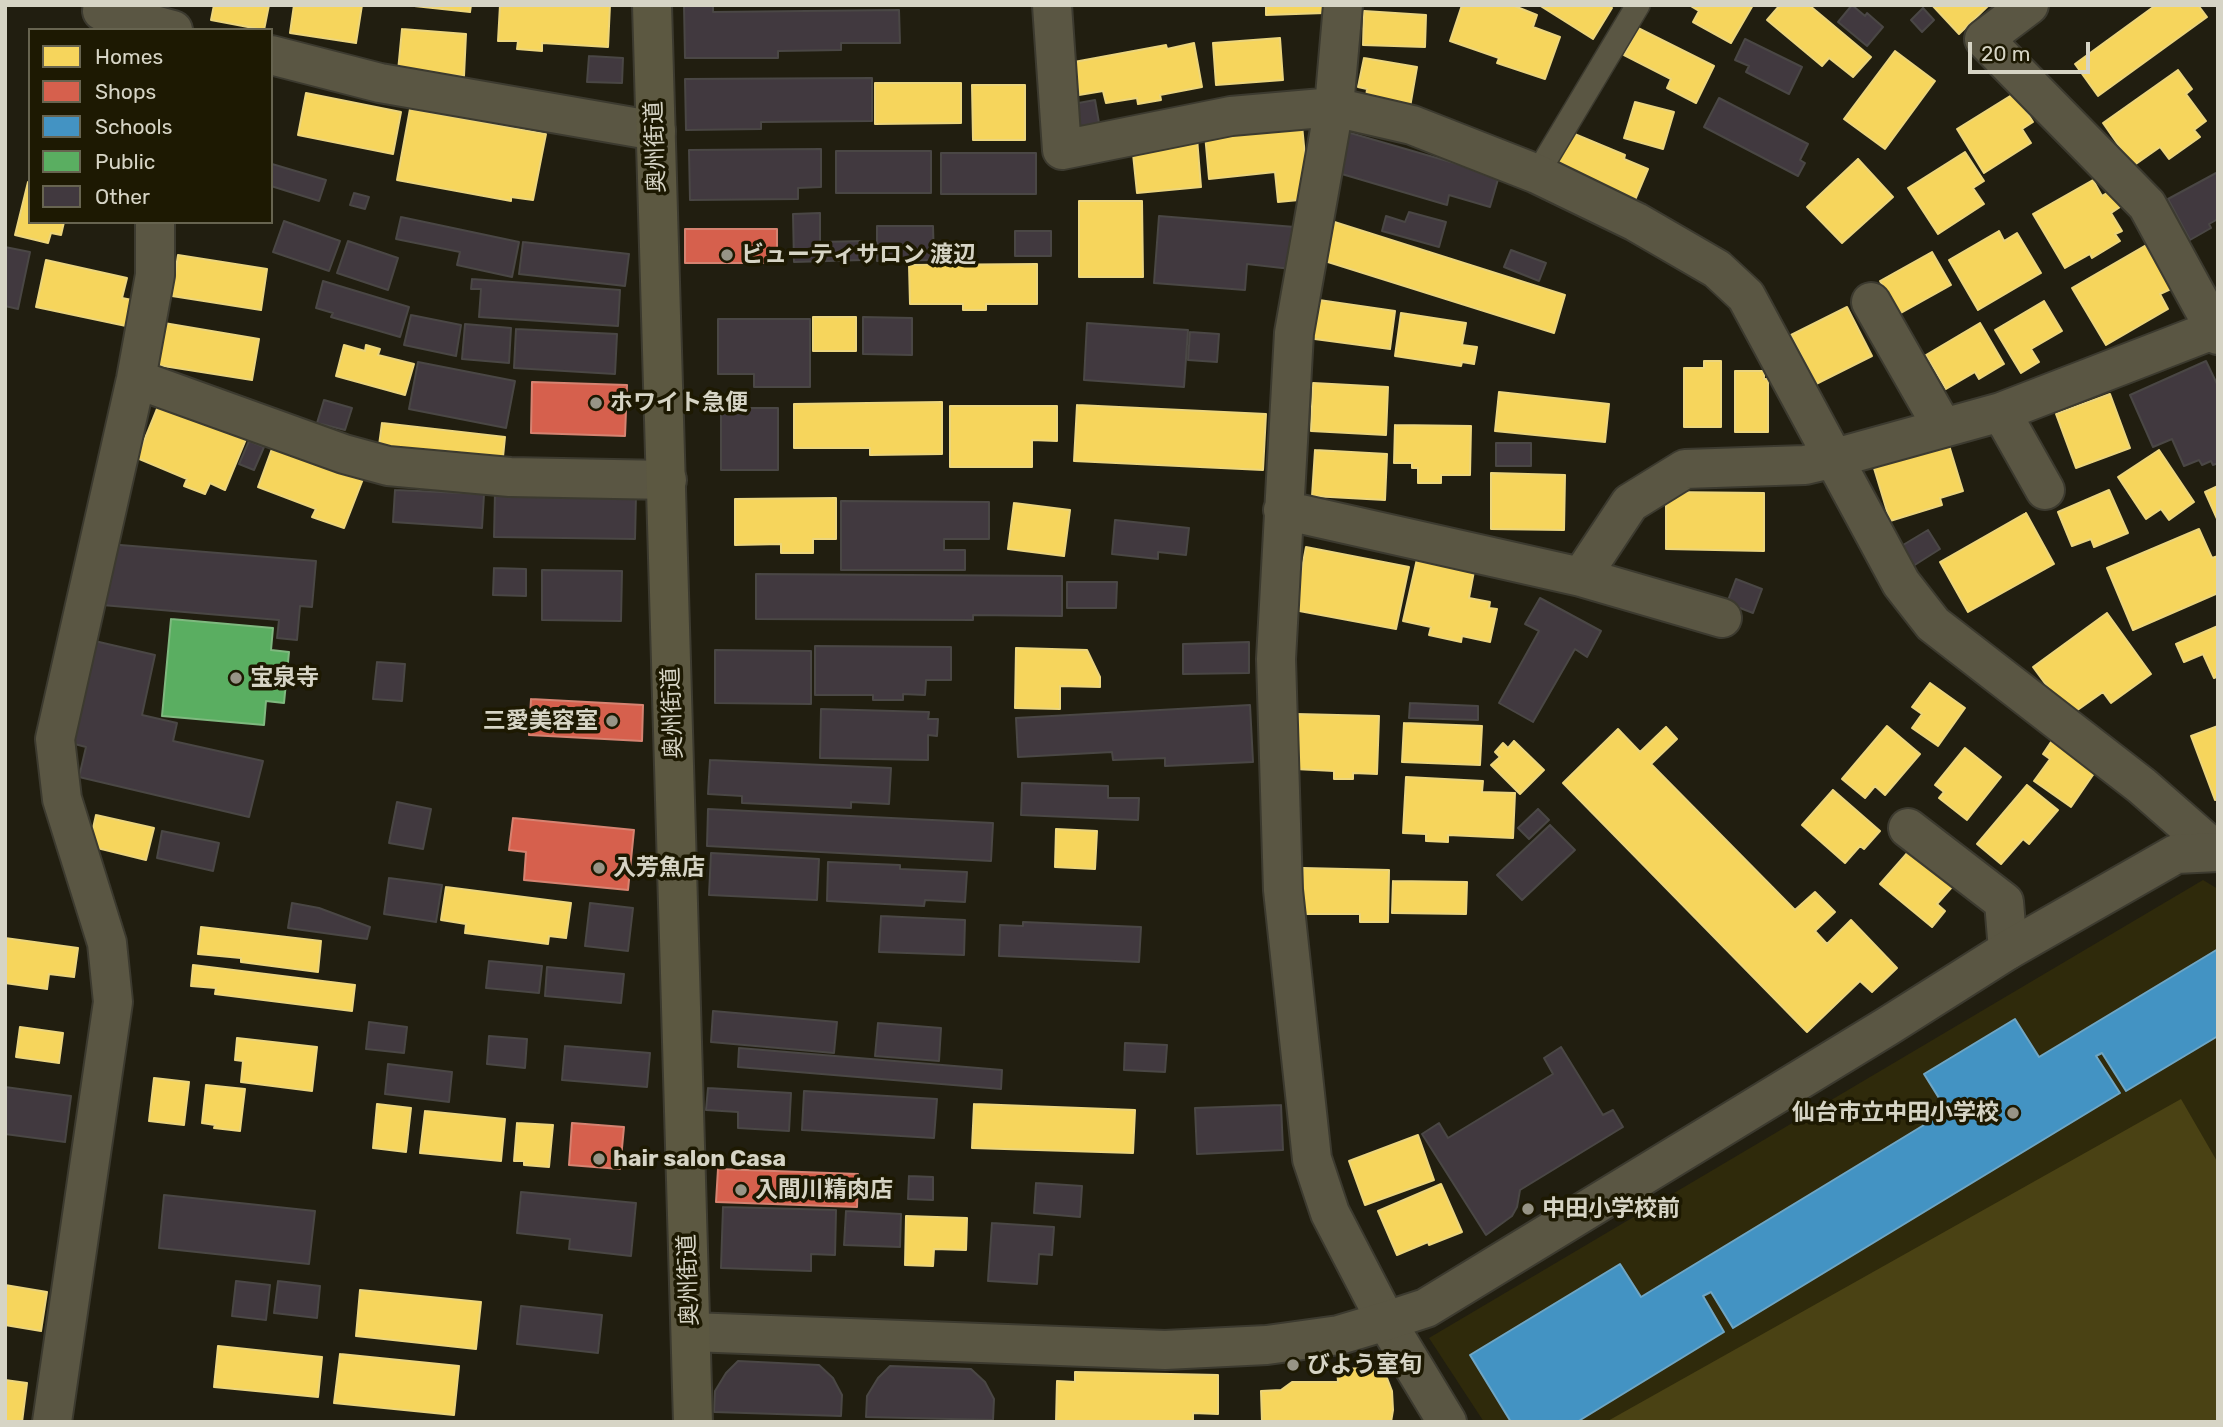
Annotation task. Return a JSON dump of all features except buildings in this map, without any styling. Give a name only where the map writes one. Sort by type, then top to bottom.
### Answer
[{"type":"main road","name":"奥州街道","points":[[652,5],[693,1422]]},
{"type":"street","points":[[1052,5],[1062,150],[1231,116],[1334,107],[1412,125],[1537,174],[1636,222],[1717,268],[1746,296],[1901,583],[1933,624],[2142,786],[2217,851]]},
{"type":"street","points":[[1343,5],[1334,107],[1294,333],[1276,659],[1283,890],[1312,1158],[1331,1213],[1386,1321],[1447,1422]]},
{"type":"street","points":[[1581,576],[1630,503],[1685,469],[1805,465],[1835,458],[2001,412],[2217,331],[2147,205],[1984,38],[2029,5]]},
{"type":"street","points":[[103,15],[164,28]]},
{"type":"street","points":[[273,56],[380,83],[656,131]]},
{"type":"street","points":[[52,1422],[113,1002],[107,943],[62,799],[55,739],[136,379],[155,275],[155,224]]},
{"type":"street","points":[[1871,302],[1943,428]]},
{"type":"street","points":[[136,379],[344,454],[388,466],[510,477],[667,480]]},
{"type":"street","points":[[2001,412],[2045,490]]},
{"type":"street","points":[[1283,510],[1581,576],[1722,618]]},
{"type":"street","points":[[1908,828],[2004,902],[2008,950]]},
{"type":"street","points":[[691,1332],[1165,1350],[1267,1345],[1339,1335],[1386,1321],[1426,1308],[1876,1034],[2008,950],[2176,854],[2217,851]]},
{"type":"lane","points":[[1537,174],[1638,5]]},
{"type":"shaded area","name":"仙台市立中田小学校","points":[[2203,880],[2218,889],[2218,1422],[1484,1422],[1429,1338]]},
{"type":"shaded area","points":[[2181,1099],[2218,1163],[2218,1422],[1606,1422]]},
{"type":"place","name":"ビューティサロン 渡辺","points":[[727,255]]},
{"type":"place","name":"ホワイト急便","points":[[596,403]]},
{"type":"place","name":"宝泉寺","points":[[236,678]]},
{"type":"place","name":"三愛美容室","points":[[612,721]]},
{"type":"place","name":"入芳魚店","points":[[599,868]]},
{"type":"place","name":"仙台市立中田小学校","points":[[2013,1113]]},
{"type":"place","name":"hair salon Casa","points":[[599,1159]]},
{"type":"place","name":"入間川精肉店","points":[[741,1190]]},
{"type":"place","name":"中田小学校前","points":[[1528,1209]]},
{"type":"place","name":"びよう室旬","points":[[1293,1365]]}]
